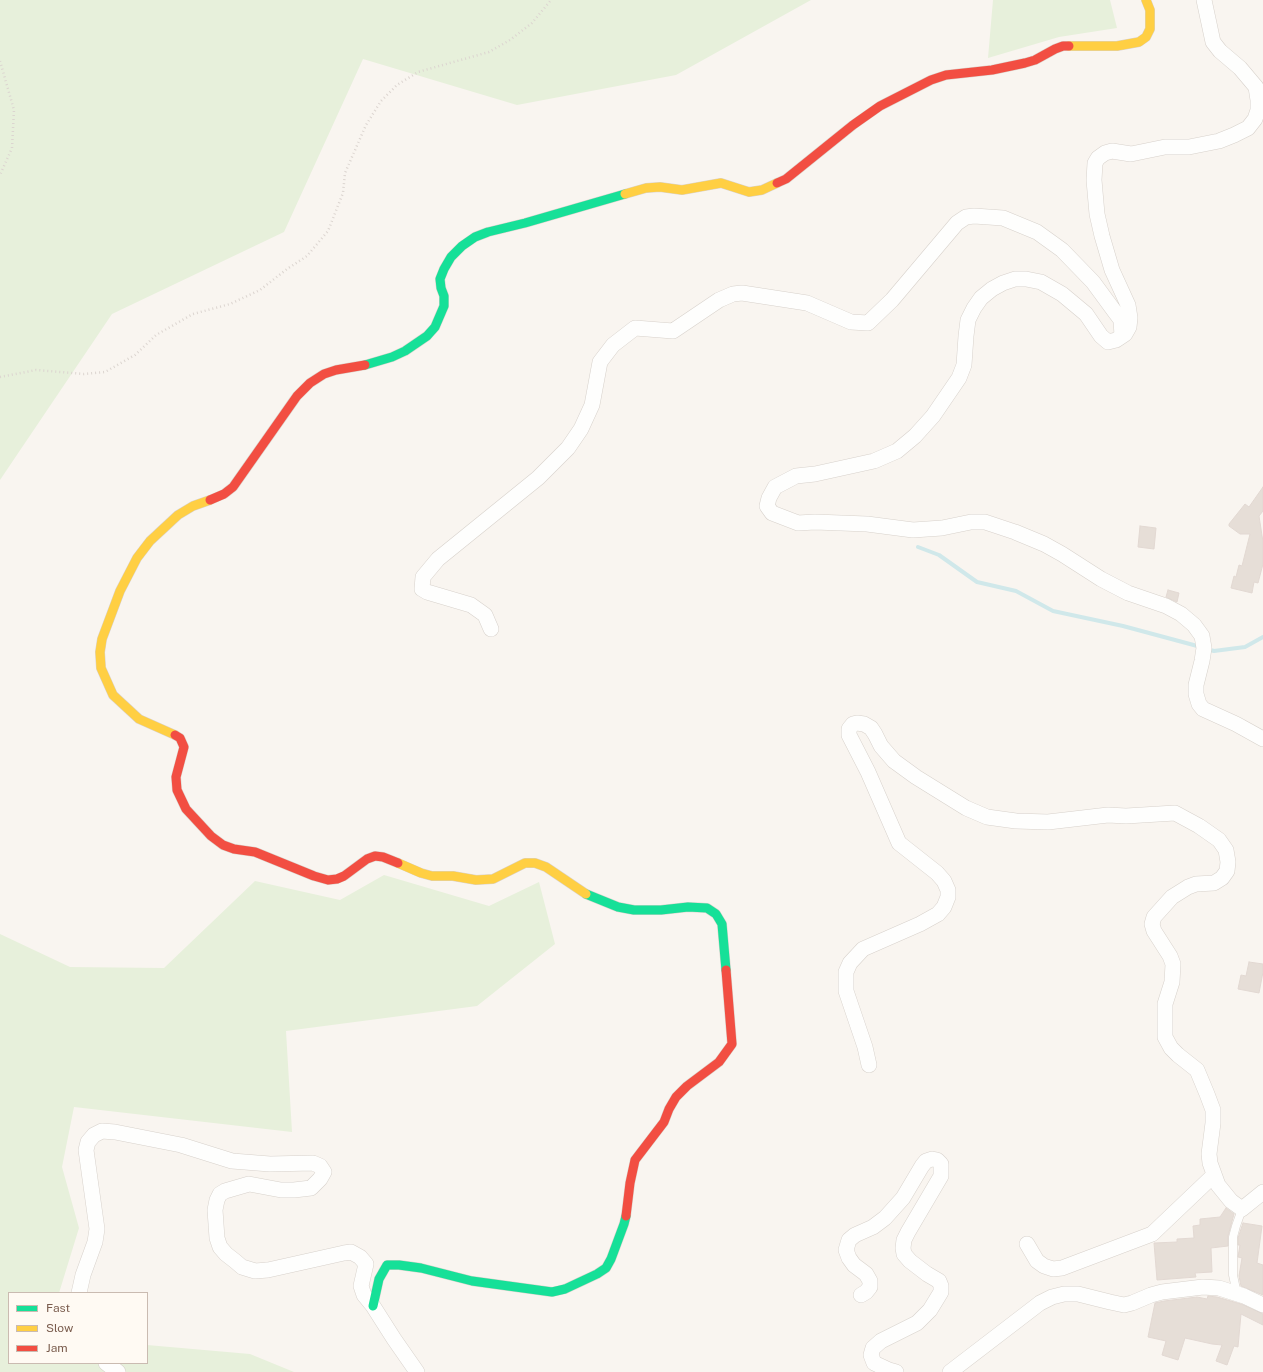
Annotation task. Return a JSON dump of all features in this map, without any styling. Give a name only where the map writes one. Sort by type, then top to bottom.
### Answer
[{"type":"street","points":[[373,1306],[379,1279],[387,1265],[421,1268],[472,1281],[552,1292],[564,1289],[580,1282],[606,1268],[611,1259],[624,1224],[630,1183],[636,1160],[664,1122],[676,1097],[687,1086],[719,1062],[732,1044],[722,924],[716,914],[707,908],[688,907],[661,910],[634,910],[618,907],[586,894],[546,867],[535,863],[526,864],[493,879],[476,880],[453,876],[445,878],[432,876],[421,873],[395,861],[375,856],[367,859],[344,876],[328,880],[314,876],[255,852],[234,849],[224,845],[211,836],[197,822],[186,809],[177,790],[176,777],[184,747],[180,738],[139,718],[124,707],[113,695],[101,668],[100,652],[102,639],[120,591],[137,558],[150,541],[178,515],[193,506],[224,494],[234,487],[297,396],[310,383],[324,374],[336,370],[367,365],[392,357],[405,351],[427,336],[435,327],[444,306],[444,296],[440,279],[444,269],[451,258],[462,246],[475,237],[488,232],[525,224],[646,188],[660,187],[682,190],[721,183],[749,192],[762,190],[786,179],[853,125],[880,106],[931,80],[946,75],[992,70],[1025,63],[1035,60],[1055,49],[1064,46],[1117,46],[1139,42],[1146,37],[1150,29],[1150,10],[1146,0]]},
{"type":"street","points":[[1204,0],[1213,42],[1220,51],[1240,68],[1256,88],[1258,110],[1255,119],[1248,128],[1219,141],[1196,146],[1165,147],[1131,154],[1112,151],[1105,153],[1098,158],[1094,170],[1097,214],[1108,256],[1120,290],[1128,305],[1130,318],[1129,327],[1122,336],[1116,340],[1108,342],[1101,336],[1086,314],[1062,294],[1041,282],[1026,279],[1015,279],[1002,283],[981,298],[974,308],[968,320],[964,365],[959,378],[933,416],[915,436],[897,451],[874,461],[815,474],[796,476],[775,487],[769,498],[767,506],[772,513],[798,523],[815,522],[868,524],[913,530],[942,528],[971,522],[985,522],[1044,544],[1101,579],[1128,593],[1166,606],[1181,614],[1194,625],[1202,636],[1204,648],[1196,685],[1196,694],[1199,704],[1203,709],[1236,724],[1263,739]]},
{"type":"street","points":[[491,629],[485,615],[471,605],[426,592],[422,589],[423,577],[438,559],[538,478],[568,448],[581,429],[592,406],[600,362],[613,345],[635,328],[673,331],[719,300],[733,294],[807,303],[851,322],[868,323],[892,300],[956,224],[966,217],[974,216],[1003,218],[1037,232],[1062,250],[1093,282],[1121,320],[1122,336]]},
{"type":"street","points":[[869,1065],[865,1047],[846,991],[845,981],[848,967],[863,949],[931,919],[938,914],[944,907],[948,897],[948,890],[944,881],[937,873],[899,843],[868,772],[849,734],[849,728],[853,724],[857,723],[864,724],[871,728],[881,746],[894,761],[916,777],[966,808],[987,817],[1016,821],[1048,822],[1108,815],[1126,816],[1175,813],[1199,826],[1219,840],[1226,850],[1228,862],[1227,871],[1222,878],[1214,883],[1196,884],[1188,887],[1172,897],[1154,917],[1152,924],[1154,931],[1170,956],[1173,964],[1172,982],[1165,1004],[1165,1037],[1171,1048],[1197,1070],[1207,1094],[1212,1110],[1212,1134],[1209,1154],[1210,1163],[1214,1175],[1224,1194],[1231,1202],[1242,1209],[1263,1192]]},
{"type":"street","points":[[79,1292],[83,1275],[95,1242],[97,1230],[86,1150],[88,1142],[94,1135],[102,1132],[115,1132],[181,1145],[232,1161],[270,1164],[313,1163],[320,1166],[324,1172],[320,1179],[311,1188],[281,1190],[249,1184],[220,1194],[216,1200],[215,1210],[218,1243],[226,1254],[242,1267],[255,1271],[268,1270],[333,1254],[351,1252],[360,1257],[366,1264],[361,1286],[364,1295],[417,1372]]},
{"type":"street","points":[[861,1295],[870,1287],[870,1281],[866,1274],[854,1265],[849,1258],[846,1250],[849,1240],[855,1234],[873,1227],[885,1218],[903,1198],[926,1161],[932,1159],[937,1160],[941,1164],[941,1176],[908,1232],[902,1248],[904,1254],[910,1261],[939,1281],[941,1292],[930,1310],[917,1323],[882,1341],[873,1348],[871,1355],[874,1363],[896,1372]]},
{"type":"street","points":[[1027,1244],[1037,1261],[1044,1266],[1053,1270],[1062,1268],[1152,1234],[1214,1175]]},
{"type":"street","points":[[950,1372],[1040,1303],[1052,1297],[1064,1294],[1078,1294],[1124,1304],[1132,1303],[1162,1292],[1203,1287],[1219,1288],[1263,1305]]},
{"type":"street","points":[[107,1364],[118,1372]]},
{"type":"lane","points":[[1237,1294],[1233,1275],[1233,1237],[1242,1209]]},
{"type":"path","points":[[0,378],[36,370],[84,374],[105,372],[135,355],[156,335],[193,314],[230,304],[260,290],[307,256],[328,231],[343,193],[345,173],[366,125],[381,101],[396,85],[418,72],[488,52],[510,40],[532,23],[551,0]]},
{"type":"path","points":[[0,61],[14,110],[12,148],[0,175]]},
{"type":"green space","points":[[0,0],[811,0],[676,75],[517,105],[363,59],[284,232],[112,314],[0,480]]},
{"type":"green space","points":[[993,0],[1110,0],[1117,28],[1059,37],[988,58]]},
{"type":"green space","points":[[384,875],[489,906],[539,882],[555,944],[477,1006],[286,1031],[292,1132],[74,1107],[62,1167],[79,1228],[59,1292],[8,1292],[8,1364],[148,1364],[148,1345],[250,1354],[294,1372],[0,1372],[0,934],[70,967],[164,968],[255,881],[340,900]]},
{"type":"building","points":[[1263,487],[1263,511],[1259,516],[1263,542],[1263,564],[1258,583],[1254,582],[1252,593],[1231,588],[1239,565],[1242,566],[1250,534],[1240,534],[1229,526],[1229,524],[1245,504],[1249,507]]},
{"type":"building","points":[[1140,526],[1156,528],[1154,549],[1138,547]]},
{"type":"building","points":[[1168,590],[1179,593],[1177,602],[1166,597]]},
{"type":"building","points":[[1249,962],[1263,964],[1259,993],[1238,989],[1241,975],[1246,976]]},
{"type":"building","points":[[1226,1208],[1234,1214],[1228,1236],[1228,1246],[1211,1248],[1212,1272],[1195,1273],[1196,1277],[1157,1280],[1154,1243],[1177,1242],[1177,1239],[1194,1238],[1193,1226],[1200,1225],[1200,1219],[1220,1217]]},
{"type":"building","points":[[1243,1223],[1262,1226],[1257,1263],[1263,1265],[1263,1295],[1241,1286],[1239,1276],[1242,1258],[1238,1257],[1240,1245],[1238,1245],[1238,1238]]},
{"type":"building","points":[[1208,1296],[1241,1304],[1263,1314],[1263,1325],[1241,1314],[1238,1347],[1234,1346],[1227,1365],[1216,1361],[1222,1345],[1185,1338],[1178,1360],[1162,1355],[1166,1341],[1148,1337],[1155,1303],[1197,1297],[1207,1299]]},
{"type":"waterway","points":[[918,547],[939,555],[977,582],[1016,591],[1053,611],[1123,626],[1201,647]]},
{"type":"waterway","points":[[1207,649],[1214,651],[1245,647],[1263,637]]},
{"type":"traffic: fast","points":[[365,365],[392,357],[405,351],[427,336],[435,327],[444,306],[444,296],[440,279],[444,269],[451,257],[462,246],[475,237],[488,232],[525,223],[625,194]]},
{"type":"traffic: fast","points":[[586,894],[618,907],[634,910],[661,910],[688,907],[707,908],[716,914],[722,924],[726,970]]},
{"type":"traffic: fast","points":[[373,1306],[379,1279],[387,1265],[421,1268],[472,1281],[552,1292],[565,1289],[597,1274],[606,1268],[611,1259],[626,1216]]},
{"type":"traffic: slow","points":[[1069,46],[1117,46],[1139,42],[1146,37],[1150,29],[1150,10],[1146,0]]},
{"type":"traffic: slow","points":[[625,194],[646,188],[660,187],[682,190],[721,183],[749,192],[762,190],[777,183]]},
{"type":"traffic: slow","points":[[175,735],[139,719],[113,695],[101,668],[100,652],[102,639],[120,591],[137,558],[150,541],[178,515],[193,506],[210,500]]},
{"type":"traffic: slow","points":[[398,863],[432,876],[453,876],[476,880],[493,879],[525,863],[535,863],[546,867],[586,894]]},
{"type":"traffic: jam","points":[[777,183],[786,179],[853,125],[880,106],[931,80],[946,75],[992,70],[1025,63],[1035,60],[1055,49],[1063,46],[1069,46]]},
{"type":"traffic: jam","points":[[210,500],[224,494],[233,487],[297,396],[310,383],[324,374],[336,370],[365,365]]},
{"type":"traffic: jam","points":[[175,735],[180,738],[184,747],[176,777],[177,790],[186,809],[211,836],[223,845],[234,849],[255,852],[314,876],[328,880],[337,879],[344,876],[367,859],[375,856],[383,857],[398,863]]},
{"type":"traffic: jam","points":[[626,1216],[630,1183],[635,1160],[664,1122],[676,1097],[687,1086],[719,1062],[732,1044],[726,970]]}]
